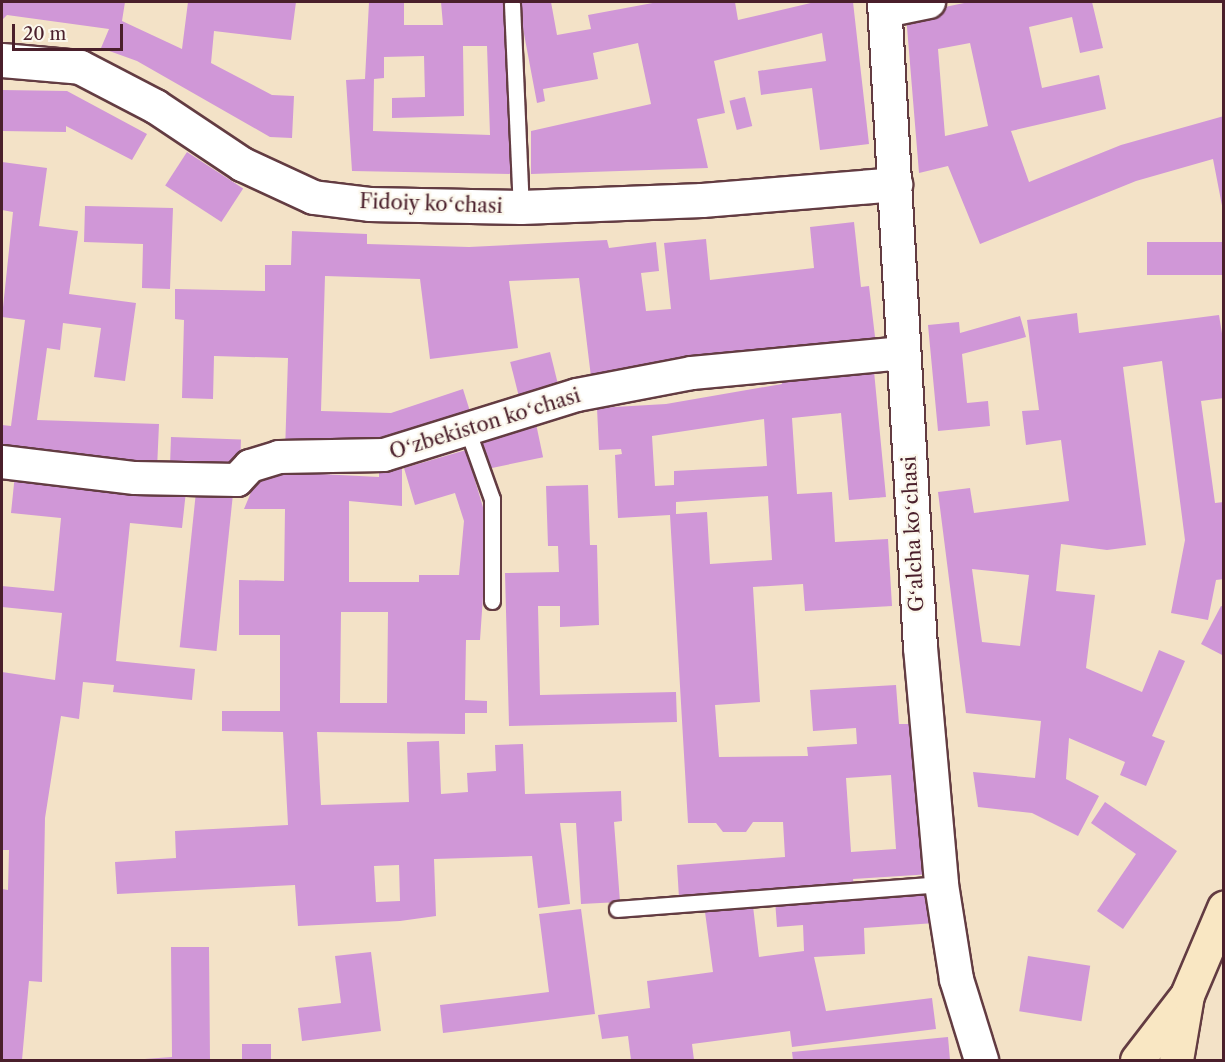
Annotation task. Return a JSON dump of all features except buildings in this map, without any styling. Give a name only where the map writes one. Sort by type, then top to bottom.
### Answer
[{"type":"main road","points":[[1176,1060],[1187,995],[1224,908]]},
{"type":"main road","points":[[1137,1060],[1187,995]]},
{"type":"street","points":[[885,6],[929,2]]},
{"type":"street","name":"Gʻalcha koʻchasi","points":[[885,6],[903,353],[941,884],[956,979],[981,1060]]},
{"type":"street","name":"Fidoiy koʻchasi","points":[[2,60],[80,67],[155,106],[242,164],[313,197],[369,204],[521,207],[702,200],[895,184]]},
{"type":"street","name":"Oʻzbekiston koʻchasi","points":[[2,462],[135,478],[237,480],[250,466],[279,457],[384,455],[466,426],[577,395],[692,373],[903,353]]},
{"type":"lane","points":[[512,4],[521,207]]},
{"type":"lane","points":[[466,426],[492,499],[492,601]]},
{"type":"lane","points":[[616,909],[941,884]]}]
